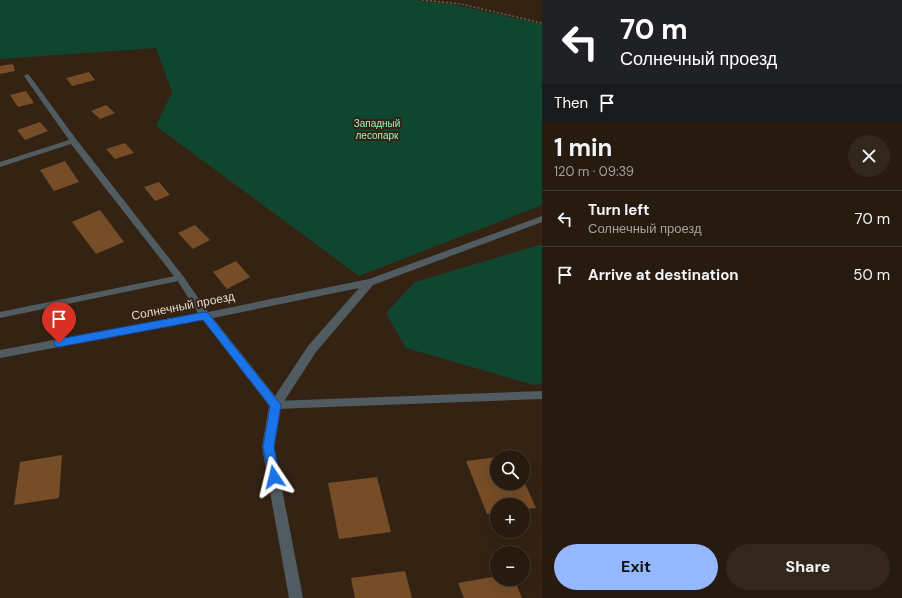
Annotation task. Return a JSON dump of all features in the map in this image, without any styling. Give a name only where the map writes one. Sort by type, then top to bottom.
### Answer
[{"type":"street","points":[[27,76],[73,141],[180,278],[205,316],[275,405]]},
{"type":"street","points":[[0,165],[73,141]]},
{"type":"street","name":"Солнечный проезд","points":[[0,354],[205,316],[370,282],[542,218]]},
{"type":"street","points":[[296,598],[268,447],[275,405],[312,348],[370,282]]},
{"type":"lane","points":[[0,315],[180,278]]},
{"type":"lane","points":[[275,405],[542,395]]},
{"type":"path","points":[[422,0],[461,4],[542,23]]},
{"type":"green space","name":"Западный лесопарк","points":[[0,0],[416,0],[456,5],[542,24],[542,205],[359,276],[156,126],[172,92],[156,48],[0,59]]},
{"type":"green space","points":[[542,244],[542,383],[534,385],[406,348],[386,313],[415,282]]},
{"type":"building","points":[[13,64],[15,71],[0,74],[0,66]]},
{"type":"building","points":[[89,72],[95,80],[72,86],[66,78]]},
{"type":"building","points":[[26,91],[34,103],[18,107],[10,95]]},
{"type":"building","points":[[106,105],[115,113],[100,119],[91,111]]},
{"type":"building","points":[[40,122],[48,131],[25,140],[17,130]]},
{"type":"building","points":[[125,143],[134,153],[115,159],[106,149]]},
{"type":"building","points":[[65,161],[79,182],[54,191],[40,170]]},
{"type":"building","points":[[159,182],[170,195],[155,201],[144,187]]},
{"type":"building","points":[[100,210],[124,242],[96,254],[72,222]]},
{"type":"building","points":[[195,225],[210,240],[193,249],[178,233]]},
{"type":"building","points":[[236,261],[250,277],[227,289],[213,272]]},
{"type":"building","points":[[62,455],[59,498],[14,505],[20,462]]},
{"type":"building","points":[[490,458],[490,490],[528,490],[536,508],[530,508],[530,498],[490,498],[490,514],[487,514],[466,461]]},
{"type":"building","points":[[377,477],[391,532],[339,539],[328,483]]},
{"type":"building","points":[[405,571],[412,598],[355,598],[351,578]]},
{"type":"building","points":[[490,577],[490,586],[517,586],[522,598],[464,598],[458,583]]},
{"type":"route","points":[[59,343],[205,316],[275,405],[268,447],[274,477]]}]
